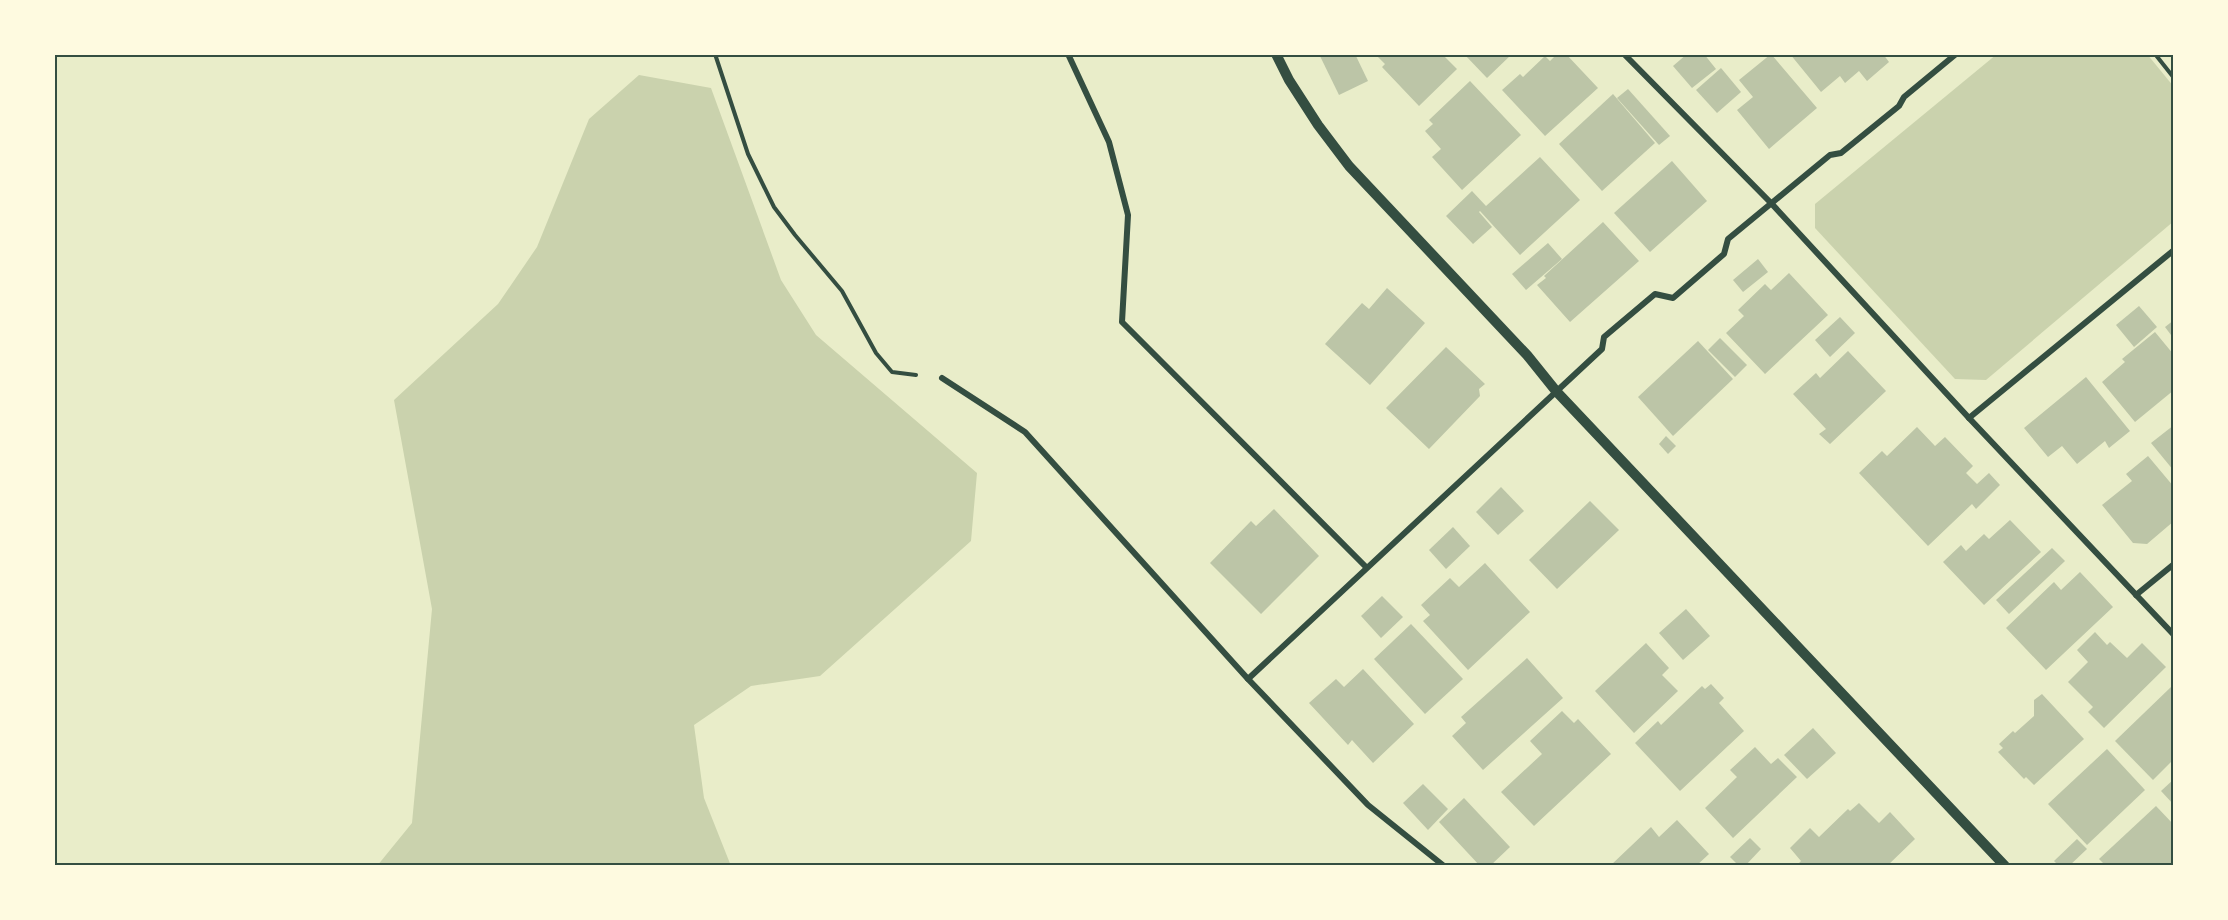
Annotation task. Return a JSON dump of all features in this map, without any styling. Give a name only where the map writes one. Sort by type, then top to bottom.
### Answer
[{"type":"street","points":[[1068,54],[1109,142],[1128,215],[1122,322],[1366,567]]},
{"type":"street","points":[[1276,54],[1289,80],[1318,125],[1349,166],[1527,356],[1556,391],[2005,866]]},
{"type":"street","points":[[1624,54],[1771,203],[1969,418],[2174,635]]},
{"type":"street","points":[[1248,679],[1602,349],[1604,337],[1655,294],[1673,298],[1724,254],[1728,239],[1830,155],[1841,153],[1899,106],[1904,97],[1956,54]]},
{"type":"street","points":[[1969,418],[2174,250]]},
{"type":"street","points":[[942,378],[1024,432],[1248,679],[1368,805],[1444,866]]},
{"type":"street","points":[[2136,595],[2174,564]]},
{"type":"path","points":[[715,54],[748,154],[774,207],[842,291],[876,353],[892,372],[942,378]]},
{"type":"path","points":[[2155,54],[2174,78]]},
{"type":"green space","points":[[1997,54],[2147,54],[2174,87],[2174,221],[1986,380],[1955,379],[1815,228],[1815,204]]},
{"type":"green space","points":[[639,75],[711,88],[781,280],[816,335],[977,473],[971,541],[820,676],[751,686],[694,725],[704,798],[731,866],[377,866],[412,823],[432,609],[394,400],[498,304],[537,247],[589,119]]},
{"type":"building","points":[[1319,54],[1355,54],[1368,81],[1339,95]]},
{"type":"building","points":[[1375,54],[1442,54],[1457,69],[1419,106],[1382,67],[1385,64]]},
{"type":"building","points":[[1464,54],[1512,54],[1487,78]]},
{"type":"building","points":[[1557,54],[1566,54],[1598,88],[1545,136],[1502,90],[1520,74],[1523,77],[1545,56],[1550,61]]},
{"type":"building","points":[[1687,54],[1704,54],[1716,69],[1692,88],[1673,66]]},
{"type":"building","points":[[1771,54],[1817,108],[1769,149],[1737,110],[1753,97],[1739,80]]},
{"type":"building","points":[[1790,54],[1883,54],[1889,62],[1867,81],[1859,71],[1845,83],[1840,76],[1821,92]]},
{"type":"building","points":[[1721,68],[1741,92],[1717,113],[1696,90]]},
{"type":"building","points":[[1470,81],[1521,135],[1462,190],[1432,157],[1441,149],[1425,131],[1433,124],[1429,120]]},
{"type":"building","points":[[1628,89],[1670,136],[1659,145],[1617,98]]},
{"type":"building","points":[[1613,94],[1655,143],[1602,191],[1559,144]]},
{"type":"building","points":[[1540,157],[1580,200],[1520,255],[1480,211],[1492,227],[1473,244],[1446,216],[1472,191],[1486,206]]},
{"type":"building","points":[[1672,161],[1707,201],[1650,252],[1614,213]]},
{"type":"building","points":[[1603,222],[1639,261],[1570,322],[1537,285]]},
{"type":"building","points":[[1548,243],[1562,259],[1526,290],[1512,274]]},
{"type":"building","points":[[1758,259],[1768,272],[1743,292],[1733,280]]},
{"type":"building","points":[[1789,273],[1828,315],[1765,374],[1726,333],[1744,316],[1738,310],[1765,284],[1771,290]]},
{"type":"building","points":[[1387,288],[1425,323],[1370,385],[1325,344],[1362,303],[1369,309]]},
{"type":"building","points":[[2139,306],[2157,327],[2134,347],[2116,325]]},
{"type":"building","points":[[1840,317],[1855,333],[1830,357],[1815,340]]},
{"type":"building","points":[[2174,320],[2174,339],[2165,327]]},
{"type":"building","points":[[2155,332],[2174,355],[2174,390],[2135,422],[2102,382],[2125,362],[2122,359]]},
{"type":"building","points":[[1720,338],[1747,365],[1735,377],[1708,350]]},
{"type":"building","points":[[1698,341],[1733,379],[1673,436],[1638,397]]},
{"type":"building","points":[[1446,347],[1485,384],[1479,389],[1480,396],[1429,449],[1386,408]]},
{"type":"building","points":[[1848,351],[1886,391],[1830,444],[1819,434],[1826,429],[1793,394],[1816,373],[1820,378]]},
{"type":"building","points":[[2086,377],[2130,431],[2109,448],[2105,441],[2077,464],[2062,446],[2048,457],[2024,428]]},
{"type":"building","points":[[2174,425],[2174,471],[2151,443]]},
{"type":"building","points":[[1917,427],[1935,446],[1945,437],[1973,466],[1966,473],[1977,484],[1989,473],[2000,485],[1976,509],[1972,504],[1928,546],[1859,473],[1882,451],[1887,456]]},
{"type":"building","points":[[1666,436],[1676,446],[1668,454],[1659,444]]},
{"type":"building","points":[[2148,456],[2174,487],[2174,521],[2147,544],[2133,543],[2102,505],[2132,481],[2126,474]]},
{"type":"building","points":[[1501,487],[1524,511],[1498,535],[1476,512]]},
{"type":"building","points":[[1590,501],[1619,530],[1557,589],[1529,560]]},
{"type":"building","points":[[1274,509],[1319,556],[1261,614],[1210,563],[1251,521],[1256,526]]},
{"type":"building","points":[[2010,520],[2041,552],[1984,605],[1943,562],[1961,545],[1966,551],[1984,534],[1989,539]]},
{"type":"building","points":[[1453,527],[1470,546],[1446,569],[1429,550]]},
{"type":"building","points":[[2052,548],[2065,561],[2009,614],[1996,600]]},
{"type":"building","points":[[1485,563],[1530,612],[1468,670],[1423,621],[1430,615],[1421,605],[1450,578],[1459,587]]},
{"type":"building","points":[[2080,572],[2113,607],[2046,670],[2006,628],[2054,582],[2061,590]]},
{"type":"building","points":[[1382,596],[1403,617],[1381,638],[1361,616]]},
{"type":"building","points":[[1686,609],[1710,636],[1683,660],[1659,633]]},
{"type":"building","points":[[1411,624],[1463,679],[1425,714],[1374,659]]},
{"type":"building","points":[[2095,632],[2107,645],[2110,642],[2127,658],[2142,643],[2166,667],[2104,728],[2088,712],[2093,707],[2068,682],[2088,662],[2077,650]]},
{"type":"building","points":[[1646,643],[1669,668],[1662,675],[1678,691],[1634,733],[1595,691]]},
{"type":"building","points":[[1527,658],[1563,698],[1483,770],[1452,736],[1466,723],[1461,717]]},
{"type":"building","points":[[1363,669],[1414,724],[1373,763],[1352,740],[1348,745],[1309,703],[1336,679],[1344,687]]},
{"type":"building","points":[[1711,684],[1724,698],[1719,703],[1744,731],[1680,791],[1635,743],[1658,721],[1661,725],[1702,686],[1705,689]]},
{"type":"building","points":[[2171,687],[2174,689],[2174,759],[2153,780],[2115,741]]},
{"type":"building","points":[[2042,694],[2084,739],[2034,785],[2026,777],[2024,779],[1998,752],[2003,748],[1999,744],[2034,716],[2034,700]]},
{"type":"building","points":[[1562,711],[1574,723],[1578,719],[1611,754],[1534,826],[1501,792],[1542,754],[1530,741]]},
{"type":"building","points":[[1813,728],[1836,753],[1807,779],[1784,755]]},
{"type":"building","points":[[1755,747],[1771,764],[1778,758],[1797,777],[1733,838],[1705,808],[1737,777],[1730,770]]},
{"type":"building","points":[[2107,749],[2145,790],[2087,845],[2048,804]]},
{"type":"building","points":[[2174,779],[2174,805],[2161,791]]},
{"type":"building","points":[[1423,784],[1448,809],[1428,830],[1403,803]]},
{"type":"building","points":[[1464,798],[1510,847],[1490,866],[1480,866],[1439,822]]},
{"type":"building","points":[[1859,803],[1879,823],[1890,812],[1915,839],[1887,866],[1796,866],[1801,861],[1790,848],[1810,828],[1819,837],[1848,809],[1850,811]]},
{"type":"building","points":[[2156,806],[2174,825],[2174,863],[2170,866],[2106,866],[2099,859]]},
{"type":"building","points":[[1677,820],[1709,854],[1696,866],[1610,866],[1651,827],[1659,837]]},
{"type":"building","points":[[1750,838],[1761,849],[1745,866],[1739,866],[1730,857]]},
{"type":"building","points":[[2077,839],[2087,849],[2069,866],[2059,866],[2054,861]]}]
